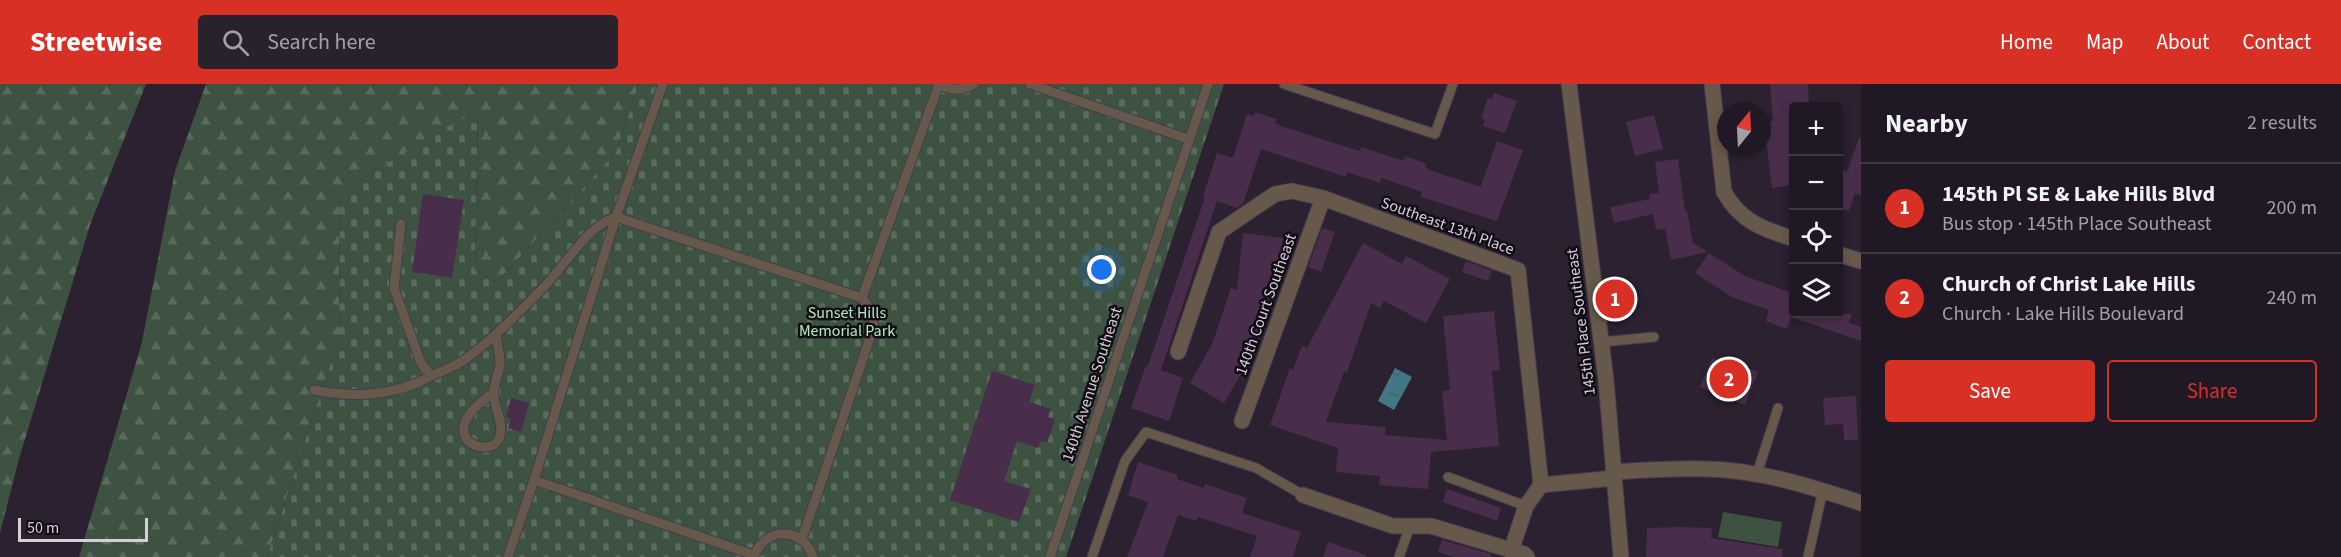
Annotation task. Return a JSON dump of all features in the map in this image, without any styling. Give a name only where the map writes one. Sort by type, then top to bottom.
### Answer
[{"type":"street","name":"145th Place Southeast","points":[[1569,84],[1601,342],[1622,557]]},
{"type":"street","points":[[1712,84],[1724,192],[1733,207],[1746,219],[1766,230],[1789,237]]},
{"type":"street","name":"Southeast 13th Place","points":[[1178,352],[1219,232],[1275,194],[1292,191],[1323,198],[1518,270],[1541,485]]},
{"type":"street","name":"140th Court Southeast","points":[[1242,421],[1323,198]]},
{"type":"street","points":[[1843,255],[1861,261]]},
{"type":"street","points":[[1511,551],[1526,506],[1541,485],[1614,475],[1709,469],[1756,474],[1823,490],[1861,503]]},
{"type":"street","points":[[1302,495],[1393,526],[1431,526],[1527,557]]},
{"type":"lane","points":[[508,557],[616,217],[663,84]]},
{"type":"lane","points":[[862,298],[938,84],[947,89],[956,90],[974,84]]},
{"type":"lane","points":[[1030,84],[1188,139]]},
{"type":"lane","name":"140th Avenue Southeast","points":[[1050,557],[1208,84]]},
{"type":"lane","points":[[1284,84],[1435,134],[1453,84]]},
{"type":"lane","points":[[315,390],[334,394],[366,395],[396,390],[462,362],[496,335],[547,284],[604,220],[616,217],[862,298],[871,310],[874,326],[801,539]]},
{"type":"lane","points":[[401,224],[394,288],[421,363],[431,376]]},
{"type":"lane","points":[[493,393],[470,412],[465,422],[463,431],[465,437],[477,446],[490,447],[500,438],[500,418],[493,393],[500,362],[496,335]]},
{"type":"lane","points":[[1601,342],[1654,337]]},
{"type":"lane","points":[[1756,474],[1778,408]]},
{"type":"lane","points":[[1092,557],[1125,461],[1146,432],[1256,468],[1302,495]]},
{"type":"lane","points":[[1448,477],[1526,506]]},
{"type":"lane","points":[[534,480],[754,556],[758,547],[773,535],[793,534],[809,546],[813,557]]},
{"type":"lane","points":[[1808,557],[1823,490]]},
{"type":"lane","points":[[1399,557],[1410,526]]},
{"type":"green space","points":[[0,84],[146,84],[90,225],[19,459],[0,533]]},
{"type":"green space","points":[[206,84],[639,84],[616,152],[497,282],[475,270],[478,109],[340,192],[339,338],[267,557],[79,557],[142,342],[175,171]]},
{"type":"green space","name":"Sunset Hills Memorial Park","points":[[639,84],[1224,84],[1066,557],[267,557],[339,338],[340,192],[478,108],[475,270],[497,282],[616,152]]},
{"type":"green space","points":[[1723,512],[1782,522],[1778,547],[1718,537]]},
{"type":"water","points":[[1395,368],[1412,377],[1394,410],[1378,401]]},
{"type":"building","points":[[1770,84],[1808,84],[1809,102],[1789,102],[1789,186],[1772,188],[1768,156],[1771,156],[1771,121],[1773,121]]},
{"type":"building","points":[[1494,93],[1517,101],[1505,133],[1483,126],[1485,120],[1481,118],[1488,98],[1492,99]]},
{"type":"building","points":[[1255,112],[1276,119],[1275,123],[1281,126],[1353,149],[1360,151],[1361,147],[1404,161],[1405,156],[1427,164],[1425,167],[1432,171],[1478,186],[1481,186],[1497,141],[1523,150],[1497,221],[1421,197],[1422,192],[1381,178],[1380,183],[1347,172],[1346,177],[1261,149],[1243,204],[1237,208],[1217,201],[1161,370],[1183,378],[1169,421],[1131,408],[1146,365],[1148,366],[1205,197],[1203,197],[1217,153],[1233,158],[1247,114],[1254,116]]},
{"type":"building","points":[[1654,115],[1663,149],[1635,156],[1626,122]]},
{"type":"building","points":[[1859,138],[1861,138],[1861,195],[1855,193],[1849,211],[1843,209],[1843,170],[1847,172]]},
{"type":"building","points":[[1678,159],[1685,211],[1687,211],[1693,243],[1708,252],[1671,260],[1665,229],[1656,230],[1653,214],[1614,223],[1610,207],[1650,199],[1649,194],[1659,193],[1655,162]]},
{"type":"building","points":[[423,194],[464,200],[452,278],[412,272]]},
{"type":"building","points":[[1322,228],[1335,232],[1321,272],[1308,267]]},
{"type":"building","points":[[1243,233],[1283,238],[1278,284],[1275,283],[1248,362],[1224,403],[1190,383],[1213,342],[1231,288],[1237,290]]},
{"type":"building","points":[[1363,243],[1402,264],[1406,256],[1450,279],[1426,323],[1384,301],[1380,308],[1371,303],[1347,372],[1344,371],[1326,422],[1386,427],[1385,435],[1447,440],[1442,391],[1450,390],[1443,316],[1494,311],[1500,371],[1492,371],[1499,446],[1431,452],[1428,489],[1379,485],[1380,476],[1336,472],[1338,448],[1270,425],[1290,368],[1293,370],[1302,345],[1307,348]]},
{"type":"building","points":[[1709,253],[1745,276],[1789,292],[1791,318],[1787,329],[1766,321],[1769,310],[1732,297],[1695,273]]},
{"type":"building","points":[[1466,261],[1492,271],[1488,281],[1462,272]]},
{"type":"building","points":[[1843,314],[1852,314],[1849,323],[1861,327],[1861,341],[1794,318],[1843,318]]},
{"type":"building","points":[[1712,358],[1740,370],[1742,365],[1758,372],[1745,405],[1700,387]]},
{"type":"building","points":[[992,371],[1035,385],[1029,402],[1051,409],[1048,417],[1055,419],[1047,443],[1041,441],[1038,448],[1017,441],[1004,481],[1031,489],[1019,522],[950,500]]},
{"type":"building","points":[[1856,396],[1858,440],[1844,440],[1843,424],[1825,425],[1823,398]]},
{"type":"building","points":[[511,398],[529,403],[521,432],[508,428],[511,419],[506,417]]},
{"type":"building","points":[[1138,462],[1178,475],[1177,479],[1204,488],[1205,484],[1247,498],[1242,513],[1301,532],[1293,557],[1250,557],[1257,536],[1198,517],[1196,521],[1178,515],[1163,557],[1127,557],[1148,502],[1128,495]]},
{"type":"building","points":[[1447,489],[1501,508],[1497,521],[1443,502]]},
{"type":"building","points":[[1647,528],[1712,528],[1711,538],[1783,549],[1782,557],[1646,557]]},
{"type":"building","points":[[1442,540],[1491,554],[1491,557],[1455,557],[1438,552]]},
{"type":"building","points":[[1328,542],[1366,555],[1366,557],[1323,557]]},
{"type":"place","name":"145th Pl SE & Lake Hills Blvd","points":[[1615,299]]},
{"type":"place","name":"Church of Christ Lake Hills","points":[[1729,379]]}]
